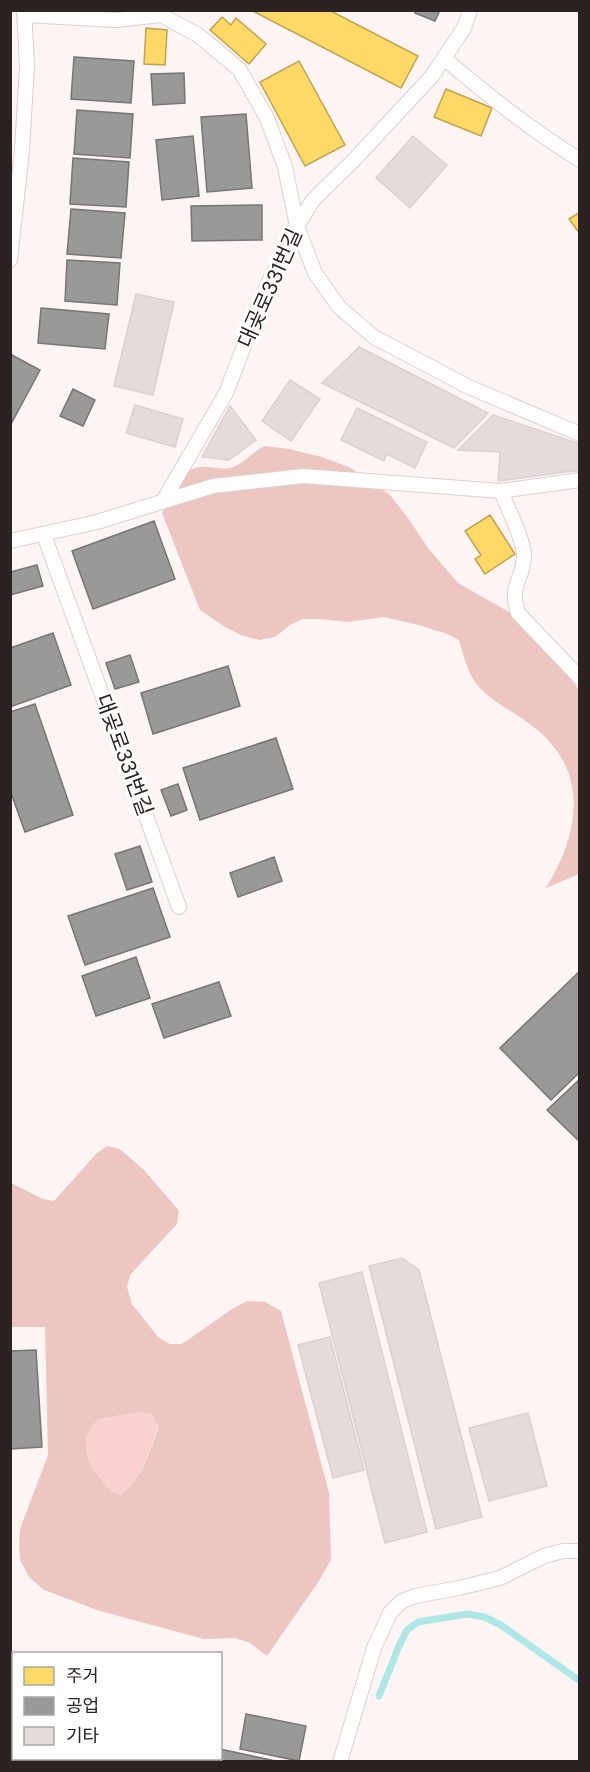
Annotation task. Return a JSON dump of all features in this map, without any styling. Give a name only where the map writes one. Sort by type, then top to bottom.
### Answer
[{"type":"lane","name":"대곶로331번길","points":[[163,501],[226,393],[266,288],[297,226],[313,200],[353,161],[432,76],[464,28],[470,10]]},
{"type":"lane","points":[[10,260],[24,119],[27,65],[25,13],[117,20],[161,15],[198,35],[239,69],[267,118],[285,166],[297,226],[315,273],[339,307],[374,337],[469,387],[579,434]]},
{"type":"lane","points":[[444,58],[491,99],[579,160]]},
{"type":"lane","points":[[10,541],[97,522],[213,486],[303,476],[501,490],[579,480]]},
{"type":"lane","points":[[501,490],[522,546],[524,558],[514,590],[514,602],[518,613],[579,678]]},
{"type":"lane","name":"대곶로331번길","points":[[44,535],[179,907]]},
{"type":"lane","points":[[340,1761],[374,1648],[390,1612],[402,1600],[500,1578],[544,1556],[563,1551],[579,1551]]},
{"type":"shaded area","points":[[265,446],[322,457],[351,468],[390,495],[428,548],[458,583],[509,612],[575,684],[579,691],[579,874],[546,888],[567,845],[572,823],[574,802],[571,781],[563,761],[550,742],[531,725],[492,699],[478,686],[468,670],[459,640],[419,625],[384,617],[348,622],[303,619],[290,625],[275,637],[259,640],[225,627],[200,610],[162,513],[190,470],[201,467],[233,467]]},
{"type":"shaded area","points":[[107,1146],[120,1149],[145,1171],[179,1211],[177,1224],[130,1275],[127,1287],[132,1304],[158,1337],[170,1344],[182,1344],[247,1301],[265,1302],[281,1311],[329,1493],[331,1560],[267,1656],[250,1643],[235,1638],[204,1639],[100,1611],[44,1590],[29,1577],[20,1560],[20,1529],[48,1455],[45,1327],[11,1327],[11,1183],[43,1199],[54,1201],[96,1154]],"holes":[[[139,1412],[153,1415],[159,1428],[139,1473],[121,1495],[111,1491],[93,1470],[86,1451],[86,1438],[91,1427],[99,1419]]]},
{"type":"shaded area","points":[[139,1412],[153,1415],[159,1427],[139,1473],[121,1495],[111,1491],[93,1470],[86,1451],[86,1438],[91,1427],[99,1419]]},
{"type":"building: 주거","points":[[251,10],[329,10],[418,56],[401,88]]},
{"type":"building: 주거","points":[[222,17],[231,25],[236,18],[266,44],[249,64],[210,30]]},
{"type":"building: 주거","points":[[146,28],[167,30],[165,65],[144,64]]},
{"type":"building: 주거","points":[[299,61],[345,145],[305,166],[260,82]]},
{"type":"building: 주거","points":[[446,89],[492,108],[481,136],[434,117]]},
{"type":"building: 주거","points":[[580,212],[580,234],[569,219]]},
{"type":"building: 주거","points":[[490,515],[515,554],[485,574],[475,559],[481,555],[465,531]]},
{"type":"building: 공업","points":[[416,10],[440,10],[435,21],[415,13]]},
{"type":"building: 공업","points":[[74,57],[134,61],[131,103],[71,99]]},
{"type":"building: 공업","points":[[184,73],[185,103],[153,105],[151,74]]},
{"type":"building: 공업","points":[[77,110],[133,114],[130,158],[74,154]]},
{"type":"building: 공업","points":[[246,114],[252,188],[207,192],[201,117]]},
{"type":"building: 공업","points":[[193,136],[199,196],[162,200],[156,140]]},
{"type":"building: 공업","points":[[73,158],[129,162],[126,207],[70,204]]},
{"type":"building: 공업","points":[[262,205],[262,240],[192,241],[191,206]]},
{"type":"building: 공업","points":[[71,209],[125,213],[121,258],[67,254]]},
{"type":"building: 공업","points":[[67,260],[120,263],[117,305],[65,301]]},
{"type":"building: 공업","points":[[41,308],[109,314],[105,349],[38,343]]},
{"type":"building: 공업","points":[[10,354],[40,370],[10,426]]},
{"type":"building: 공업","points":[[73,389],[95,400],[83,426],[60,416]]},
{"type":"building: 공업","points":[[154,521],[175,579],[93,609],[72,551]]},
{"type":"building: 공업","points":[[37,565],[43,586],[10,595],[10,572]]},
{"type":"building: 공업","points":[[53,633],[71,685],[10,707],[10,648]]},
{"type":"building: 공업","points":[[130,655],[139,682],[115,689],[106,663]]},
{"type":"building: 공업","points":[[228,666],[240,706],[153,734],[141,693]]},
{"type":"building: 공업","points":[[35,704],[73,815],[25,832],[10,790],[10,712]]},
{"type":"building: 공업","points":[[276,738],[293,789],[200,820],[183,768]]},
{"type":"building: 공업","points":[[178,784],[187,810],[171,816],[161,790]]},
{"type":"building: 공업","points":[[140,846],[152,882],[127,890],[115,854]]},
{"type":"building: 공업","points":[[274,857],[282,881],[238,897],[230,873]]},
{"type":"building: 공업","points":[[153,888],[170,937],[85,965],[68,916]]},
{"type":"building: 공업","points":[[136,957],[150,998],[96,1016],[82,976]]},
{"type":"building: 공업","points":[[580,971],[580,1072],[551,1100],[500,1048]]},
{"type":"building: 공업","points":[[219,982],[231,1016],[164,1038],[152,1004]]},
{"type":"building: 공업","points":[[580,1079],[580,1142],[547,1110]]},
{"type":"building: 공업","points":[[36,1350],[42,1447],[10,1449],[10,1351]]},
{"type":"building: 공업","points":[[246,1714],[306,1726],[299,1761],[240,1749]]},
{"type":"building: 공업","points":[[222,1749],[280,1762],[79,1762],[79,1760],[222,1760]]},
{"type":"building: 기타","points":[[413,136],[447,165],[410,208],[376,178]]},
{"type":"building: 기타","points":[[136,294],[174,302],[153,395],[114,386]]},
{"type":"building: 기타","points":[[359,347],[488,413],[454,448],[322,383]]},
{"type":"building: 기타","points":[[290,380],[320,399],[291,441],[262,421]]},
{"type":"building: 기타","points":[[135,405],[183,419],[175,447],[126,433]]},
{"type":"building: 기타","points":[[230,406],[256,440],[229,460],[202,457]]},
{"type":"building: 기타","points":[[357,408],[427,442],[415,468],[387,454],[384,461],[341,440]]},
{"type":"building: 기타","points":[[493,415],[580,444],[580,470],[498,481],[500,452],[458,450]]},
{"type":"building: 기타","points":[[402,1258],[419,1270],[482,1517],[436,1529],[369,1266]]},
{"type":"building: 기타","points":[[362,1272],[427,1532],[385,1543],[319,1283]]},
{"type":"building: 기타","points":[[330,1337],[364,1470],[333,1478],[298,1345]]},
{"type":"building: 기타","points":[[528,1413],[547,1486],[489,1501],[469,1428]]},
{"type":"waterway","points":[[379,1696],[407,1630],[418,1622],[467,1614],[484,1617],[501,1625],[580,1681]]}]
